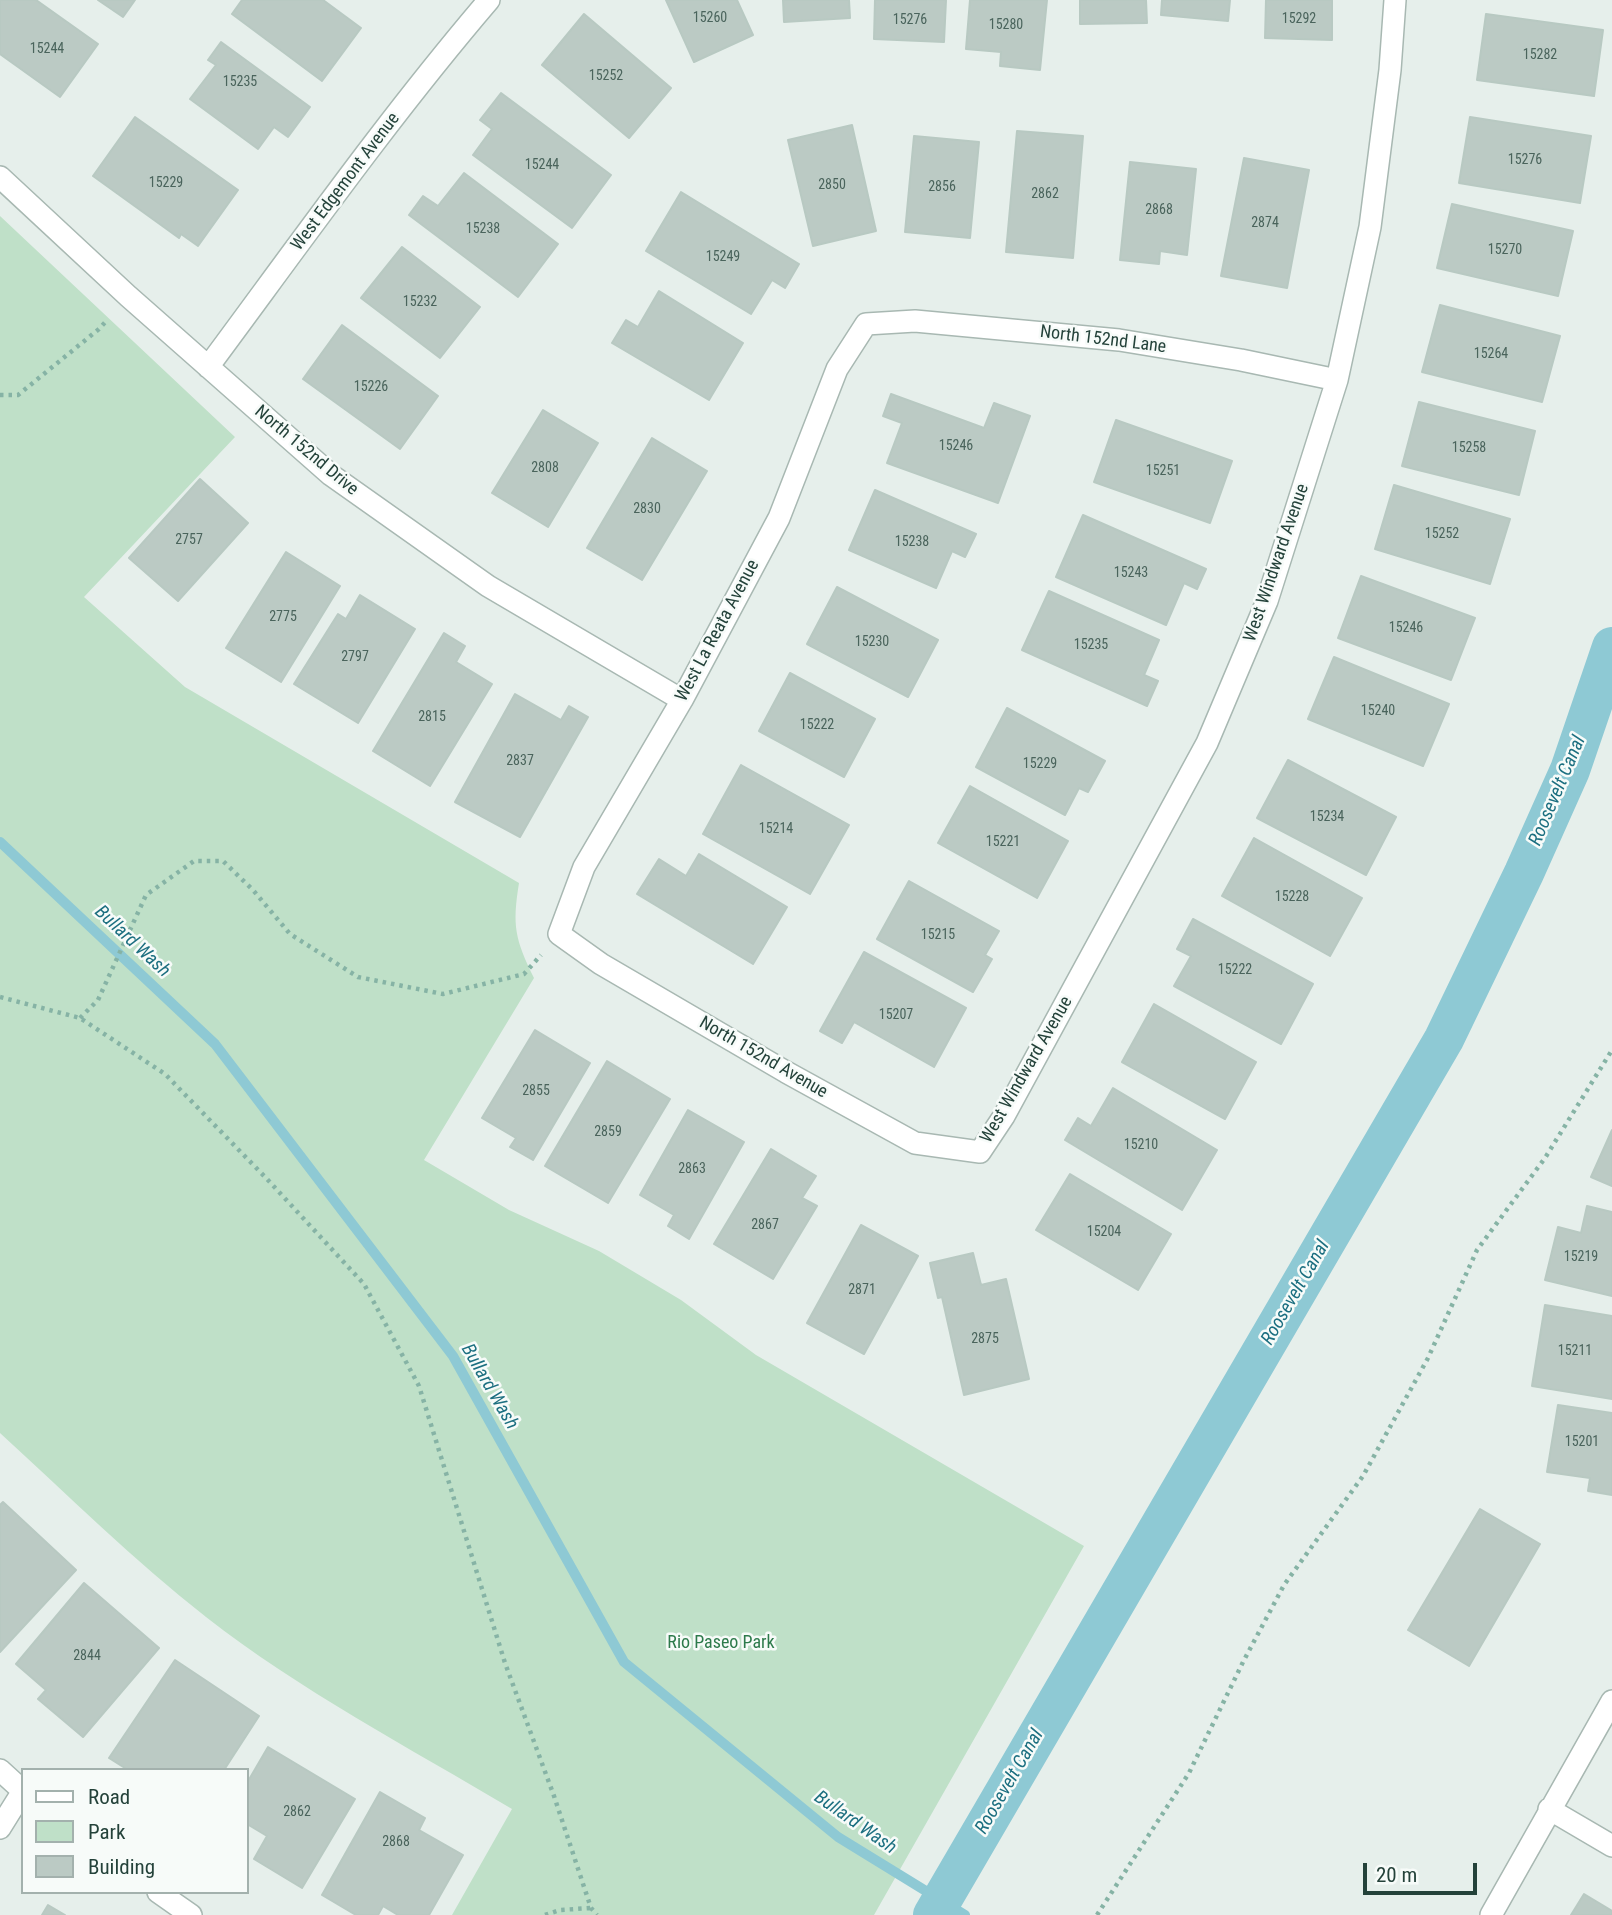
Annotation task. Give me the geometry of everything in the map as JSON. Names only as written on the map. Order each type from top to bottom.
[{"type":"street","name":"West Edgemont Avenue","points":[[208,367],[353,171],[489,0]]},
{"type":"street","name":"West Windward Avenue","points":[[980,1152],[1004,1116],[1207,743],[1268,601],[1337,380],[1370,227],[1390,70],[1395,0]]},
{"type":"street","name":"North 152nd Drive","points":[[0,177],[128,296],[331,475],[488,586],[682,700]]},
{"type":"street","name":"North 152nd Lane","points":[[866,324],[915,321],[1119,340],[1241,359],[1337,380]]},
{"type":"street","name":"West La Reata Avenue","points":[[559,934],[584,867],[682,700],[779,518],[837,369],[866,324]]},
{"type":"street","name":"North 152nd Avenue","points":[[559,934],[612,970],[786,1072],[915,1143],[980,1152]]},
{"type":"street","points":[[1491,1915],[1612,1701]]},
{"type":"street","points":[[0,1770],[21,1789]]},
{"type":"street","points":[[0,1828],[21,1794]]},
{"type":"street","points":[[1549,1809],[1612,1846]]},
{"type":"street","points":[[161,1894],[191,1915]]},
{"type":"path","points":[[0,395],[18,395],[99,329],[128,296]]},
{"type":"path","points":[[80,1018],[97,1000],[146,895],[194,861],[223,861],[253,890],[290,934],[358,977],[443,995],[524,974],[559,934]]},
{"type":"path","points":[[0,997],[80,1018],[165,1074],[364,1284],[419,1386],[505,1663],[554,1796],[591,1908],[597,1915]]},
{"type":"path","points":[[1097,1915],[1189,1773],[1284,1585],[1363,1476],[1428,1358],[1477,1251],[1545,1158],[1612,1050]]},
{"type":"path","points":[[545,1915],[560,1910],[591,1908]]},
{"type":"green space","name":"Rio Paseo Park","points":[[0,216],[235,437],[84,597],[185,687],[519,883],[517,932],[534,978],[424,1160],[509,1210],[599,1251],[681,1300],[756,1355],[1084,1546],[874,1915],[452,1915],[512,1809],[356,1718],[242,1644],[153,1573],[0,1433]]},
{"type":"building","points":[[0,0],[36,0],[98,44],[60,97],[0,54]]},
{"type":"building","points":[[98,0],[135,0],[123,17]]},
{"type":"building","points":[[242,0],[323,0],[361,28],[322,81],[232,14]]},
{"type":"building","points":[[666,0],[737,0],[753,35],[694,62]]},
{"type":"building","points":[[783,0],[849,0],[850,18],[784,22]]},
{"type":"building","points":[[875,0],[946,0],[944,42],[874,39]]},
{"type":"building","points":[[970,0],[1047,0],[1040,70],[1000,66],[1001,52],[966,49]]},
{"type":"building","points":[[1080,0],[1146,0],[1147,23],[1080,24]]},
{"type":"building","points":[[1162,0],[1230,0],[1228,21],[1161,15]]},
{"type":"building","points":[[1266,0],[1332,0],[1332,40],[1265,38]]},
{"type":"building","points":[[584,14],[671,88],[629,138],[542,65]]},
{"type":"building","points":[[1486,14],[1603,30],[1594,96],[1477,80]]},
{"type":"building","points":[[221,42],[310,107],[288,137],[274,127],[258,149],[190,99],[216,65],[208,60]]},
{"type":"building","points":[[501,93],[611,175],[572,228],[473,155],[492,129],[480,120]]},
{"type":"building","points":[[135,117],[238,190],[198,246],[181,234],[179,238],[93,176]]},
{"type":"building","points":[[1470,117],[1591,136],[1580,203],[1459,183]]},
{"type":"building","points":[[852,125],[876,231],[813,246],[788,140]]},
{"type":"building","points":[[1017,131],[1083,136],[1073,258],[1006,252]]},
{"type":"building","points":[[914,136],[979,142],[970,238],[905,232]]},
{"type":"building","points":[[1244,158],[1309,170],[1287,288],[1221,276]]},
{"type":"building","points":[[1130,162],[1196,169],[1187,255],[1160,251],[1159,264],[1120,260]]},
{"type":"building","points":[[464,173],[558,244],[518,297],[409,215],[423,196],[438,206]]},
{"type":"building","points":[[681,192],[799,264],[785,288],[772,280],[751,314],[646,251]]},
{"type":"building","points":[[1452,204],[1573,231],[1558,296],[1437,268]]},
{"type":"building","points":[[402,247],[480,307],[440,358],[361,298]]},
{"type":"building","points":[[659,291],[743,343],[709,400],[612,343],[626,320],[638,327]]},
{"type":"building","points":[[1440,305],[1560,336],[1542,402],[1422,372]]},
{"type":"building","points":[[342,325],[438,396],[400,449],[303,379]]},
{"type":"building","points":[[891,394],[984,428],[994,403],[1030,416],[998,503],[887,463],[902,423],[883,416]]},
{"type":"building","points":[[1419,402],[1535,431],[1519,495],[1402,466]]},
{"type":"building","points":[[543,410],[598,443],[548,527],[492,493]]},
{"type":"building","points":[[1116,420],[1232,461],[1210,523],[1094,482]]},
{"type":"building","points":[[652,438],[707,471],[642,580],[587,548]]},
{"type":"building","points":[[200,479],[248,523],[178,601],[129,558]]},
{"type":"building","points":[[1394,485],[1510,519],[1490,584],[1375,549]]},
{"type":"building","points":[[875,490],[976,534],[965,557],[952,551],[936,588],[849,550]]},
{"type":"building","points":[[1083,515],[1206,569],[1197,589],[1184,583],[1166,625],[1056,577]]},
{"type":"building","points":[[286,552],[340,586],[281,682],[226,648]]},
{"type":"building","points":[[1361,576],[1475,618],[1451,680],[1338,638]]},
{"type":"building","points":[[837,587],[938,640],[908,697],[807,644]]},
{"type":"building","points":[[1049,591],[1159,640],[1144,675],[1158,681],[1147,706],[1022,650]]},
{"type":"building","points":[[360,595],[415,629],[358,723],[294,684],[338,614],[346,619]]},
{"type":"building","points":[[444,633],[465,646],[456,662],[492,684],[430,786],[373,751]]},
{"type":"building","points":[[1334,657],[1449,704],[1423,766],[1308,719]]},
{"type":"building","points":[[790,673],[875,719],[844,777],[759,731]]},
{"type":"building","points":[[515,694],[561,720],[569,706],[588,717],[520,837],[455,802]]},
{"type":"building","points":[[1007,708],[1105,761],[1088,792],[1079,788],[1065,815],[976,767]]},
{"type":"building","points":[[1288,760],[1396,817],[1366,875],[1257,818]]},
{"type":"building","points":[[741,765],[849,825],[810,894],[703,834]]},
{"type":"building","points":[[970,786],[1068,841],[1037,898],[938,843]]},
{"type":"building","points":[[1254,838],[1362,898],[1330,956],[1222,896]]},
{"type":"building","points":[[699,854],[787,907],[753,964],[637,894],[659,859],[686,876]]},
{"type":"building","points":[[909,881],[999,931],[985,955],[992,959],[973,992],[877,939]]},
{"type":"building","points":[[1193,919],[1313,984],[1281,1044],[1174,986],[1191,956],[1177,949]]},
{"type":"building","points":[[864,952],[966,1008],[934,1067],[854,1022],[842,1043],[820,1031]]},
{"type":"building","points":[[1154,1004],[1256,1062],[1225,1119],[1122,1062]]},
{"type":"building","points":[[535,1030],[590,1063],[533,1160],[510,1147],[516,1138],[482,1118]]},
{"type":"building","points":[[607,1061],[670,1099],[608,1203],[545,1166]]},
{"type":"building","points":[[1113,1088],[1217,1150],[1182,1210],[1065,1140],[1078,1118],[1091,1126]]},
{"type":"building","points":[[688,1110],[744,1142],[689,1239],[668,1226],[674,1215],[640,1195]]},
{"type":"building","points":[[1612,1130],[1612,1186],[1591,1177]]},
{"type":"building","points":[[771,1149],[816,1176],[802,1198],[817,1206],[773,1279],[714,1244]]},
{"type":"building","points":[[1070,1174],[1171,1234],[1138,1290],[1036,1230]]},
{"type":"building","points":[[1587,1206],[1612,1212],[1612,1296],[1545,1280],[1558,1227],[1581,1233]]},
{"type":"building","points":[[861,1225],[918,1256],[864,1354],[807,1323]]},
{"type":"building","points":[[973,1253],[981,1285],[1006,1279],[1029,1379],[964,1395],[942,1297],[938,1298],[930,1263]]},
{"type":"building","points":[[1545,1305],[1612,1316],[1612,1399],[1532,1386]]},
{"type":"building","points":[[1558,1405],[1612,1413],[1612,1495],[1588,1491],[1590,1478],[1547,1472]]},
{"type":"building","points":[[3,1502],[76,1570],[0,1652],[0,1505]]},
{"type":"building","points":[[1480,1509],[1540,1544],[1469,1666],[1408,1630]]},
{"type":"building","points":[[84,1583],[159,1648],[83,1737],[38,1699],[46,1690],[16,1664]]},
{"type":"building","points":[[175,1660],[259,1716],[225,1768],[125,1768],[109,1758]]},
{"type":"building","points":[[268,1747],[355,1799],[302,1888],[254,1859],[267,1836],[248,1825],[248,1781]]},
{"type":"building","points":[[380,1792],[425,1818],[419,1830],[463,1855],[429,1915],[398,1915],[383,1906],[378,1915],[356,1915],[322,1895]]},
{"type":"building","points":[[1584,1894],[1612,1911],[1612,1915],[1571,1915]]},
{"type":"building","points":[[48,1905],[65,1915],[42,1915]]},
{"type":"waterway","name":"Roosevelt Canal","points":[[933,1915],[1444,1039],[1570,770],[1612,647]]},
{"type":"waterway","name":"Bullard Wash","points":[[0,842],[215,1044],[453,1356],[624,1662],[838,1837],[965,1915]]}]
